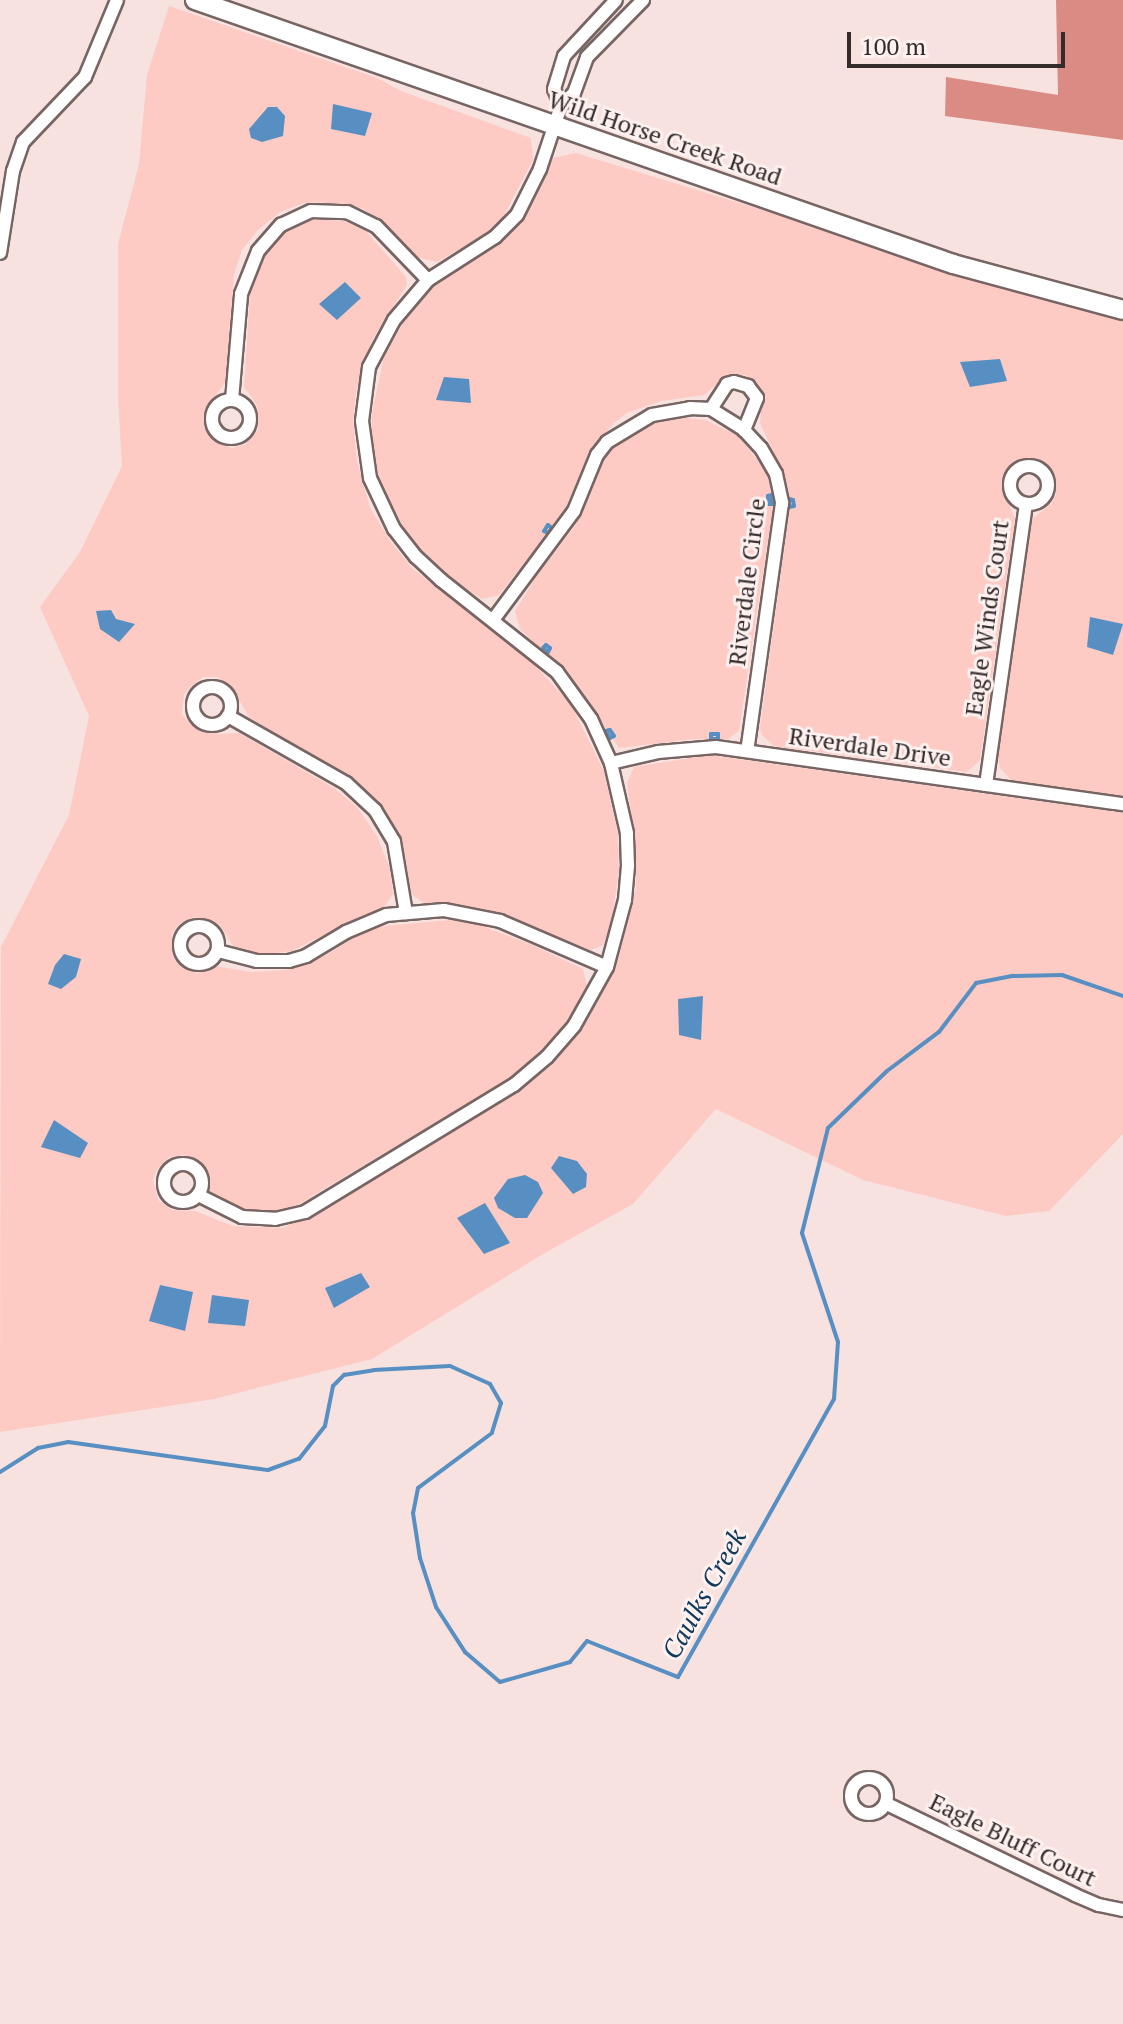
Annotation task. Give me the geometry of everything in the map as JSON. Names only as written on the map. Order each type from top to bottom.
[{"type":"main road","name":"Wild Horse Creek Road","points":[[195,0],[953,264],[1123,310]]},
{"type":"street","points":[[0,253],[16,156],[23,142],[85,77],[117,0]]},
{"type":"street","points":[[561,106],[554,89],[564,56],[616,0]]},
{"type":"street","points":[[198,1195],[242,1217],[275,1219],[305,1212],[514,1085],[547,1057],[574,1026],[607,967],[625,900],[628,866],[627,833],[611,763],[591,719],[557,672],[416,557],[394,529],[380,503],[364,449],[362,421],[369,367],[394,320],[428,280],[495,237],[517,215],[540,169],[561,106],[574,93],[587,57],[643,0]]},
{"type":"street","points":[[232,400],[243,286],[258,251],[281,225],[311,211],[347,212],[376,226],[428,280]]},
{"type":"street","points":[[493,620],[574,511],[597,455],[607,442],[652,415],[690,408],[711,409],[727,384],[734,382],[748,386],[757,398],[744,430]]},
{"type":"street","name":"Riverdale Circle","points":[[711,409],[744,430],[772,463],[782,503],[747,751]]},
{"type":"street","name":"Eagle Winds Court","points":[[986,785],[1026,504]]},
{"type":"street","points":[[228,716],[346,783],[375,810],[394,842],[406,913]]},
{"type":"street","name":"Riverdale Drive","points":[[611,763],[658,752],[716,747],[1123,804]]},
{"type":"street","points":[[218,951],[257,961],[289,961],[306,956],[364,923],[406,913],[444,910],[500,921],[607,967]]},
{"type":"street","name":"Eagle Bluff Court","points":[[887,1804],[1075,1895],[1123,1910]]},
{"type":"shaded area","points":[[1056,0],[1123,0],[1123,140],[945,116],[946,77],[1058,95]]},
{"type":"shaded area","points":[[169,6],[377,78],[401,91],[531,138],[533,160],[503,217],[482,236],[437,262],[415,257],[379,220],[362,208],[304,203],[280,212],[257,231],[242,250],[234,274],[225,383],[206,408],[204,423],[217,443],[232,448],[245,445],[258,430],[257,405],[244,387],[251,280],[269,241],[293,224],[309,219],[343,221],[365,230],[406,277],[407,285],[372,340],[356,391],[353,421],[357,461],[370,508],[391,542],[413,569],[526,656],[570,703],[604,771],[618,835],[619,870],[611,926],[603,945],[591,950],[480,908],[424,903],[411,894],[406,861],[395,835],[371,796],[359,785],[249,717],[231,686],[217,677],[203,677],[184,694],[182,714],[191,725],[217,734],[239,733],[334,788],[357,807],[377,836],[390,869],[393,894],[383,909],[363,915],[292,951],[265,954],[235,949],[220,925],[194,917],[179,924],[172,933],[173,957],[183,968],[196,973],[215,966],[251,972],[286,970],[327,955],[361,933],[384,926],[450,920],[477,924],[583,969],[588,991],[564,1026],[517,1074],[297,1205],[262,1214],[242,1211],[219,1201],[209,1191],[207,1170],[199,1160],[183,1155],[170,1157],[156,1171],[153,1179],[158,1200],[172,1210],[195,1211],[233,1226],[283,1228],[338,1202],[518,1092],[553,1064],[584,1025],[619,957],[636,887],[636,854],[627,783],[634,767],[709,755],[1123,813],[1123,1134],[1049,1211],[1006,1216],[863,1180],[716,1109],[633,1204],[543,1254],[372,1359],[214,1399],[0,1432],[1,947],[69,815],[89,716],[40,607],[80,552],[122,466],[118,397],[118,244],[139,164],[147,75]]},
{"type":"shaded area","points":[[576,153],[1123,320],[1123,796],[1012,781],[1000,768],[998,758],[1032,519],[1051,504],[1056,494],[1054,474],[1048,465],[1035,458],[1015,461],[1005,472],[1002,486],[1015,519],[980,760],[967,772],[774,746],[762,735],[760,728],[789,515],[785,477],[760,423],[763,392],[746,375],[728,374],[704,395],[661,401],[627,413],[614,423],[589,451],[564,512],[499,595],[482,599],[460,585],[414,543],[385,498],[371,448],[372,413],[384,357],[407,316],[438,282],[489,251],[516,227],[534,201],[552,158]]},
{"type":"shaded area","points":[[678,417],[705,420],[737,435],[765,469],[772,492],[772,513],[739,731],[728,739],[694,739],[619,748],[575,682],[520,629],[515,611],[536,577],[575,526],[604,457],[624,436],[642,425]]},
{"type":"water","points":[[333,104],[372,113],[365,136],[331,129]]},
{"type":"water","points":[[268,107],[277,107],[285,116],[283,136],[262,142],[251,138],[249,129]]},
{"type":"water","points":[[345,282],[361,298],[337,320],[319,304]]},
{"type":"water","points":[[1000,359],[1007,381],[970,387],[960,362]]},
{"type":"water","points":[[444,377],[469,379],[471,403],[436,400]]},
{"type":"water","points":[[111,610],[116,619],[135,624],[119,642],[100,629],[96,611]]},
{"type":"water","points":[[1090,617],[1123,624],[1113,655],[1087,647]]},
{"type":"water","points":[[64,954],[81,959],[76,977],[61,989],[48,984],[55,965]]},
{"type":"water","points":[[703,996],[701,1040],[679,1035],[678,999]]},
{"type":"water","points":[[54,1120],[88,1143],[80,1158],[41,1147]]},
{"type":"water","points":[[559,1156],[577,1161],[587,1174],[586,1187],[573,1194],[551,1168]]},
{"type":"water","points":[[525,1175],[538,1182],[543,1193],[527,1218],[515,1218],[498,1208],[494,1198],[508,1179]]},
{"type":"water","points":[[485,1203],[510,1243],[484,1254],[457,1218]]},
{"type":"water","points":[[361,1273],[370,1287],[334,1308],[325,1288]]},
{"type":"water","points":[[160,1285],[193,1292],[185,1331],[149,1321]]},
{"type":"water","points":[[212,1295],[249,1300],[245,1326],[208,1323]]},
{"type":"waterway","points":[[772,495],[772,504],[768,504],[768,496],[772,495]]},
{"type":"waterway","points":[[789,499],[793,500],[794,506],[789,507],[789,499]]},
{"type":"waterway","points":[[548,525],[552,528],[548,533],[544,531],[548,525]]},
{"type":"waterway","points":[[546,645],[550,648],[548,652],[543,648],[546,645]]},
{"type":"waterway","points":[[610,730],[614,736],[610,738],[606,731],[610,730]]},
{"type":"waterway","points":[[711,734],[718,734],[718,739],[711,739],[711,734]]},
{"type":"waterway","name":"Caulks Creek","points":[[0,1472],[38,1448],[68,1442],[268,1470],[299,1459],[325,1426],[333,1386],[344,1375],[374,1370],[450,1366],[490,1384],[501,1403],[492,1433],[418,1488],[413,1513],[420,1558],[436,1607],[465,1652],[500,1682],[570,1662],[587,1641],[678,1677],[834,1399],[838,1342],[802,1233],[828,1128],[887,1071],[939,1032],[976,983],[1013,976],[1062,975],[1123,996]]}]
